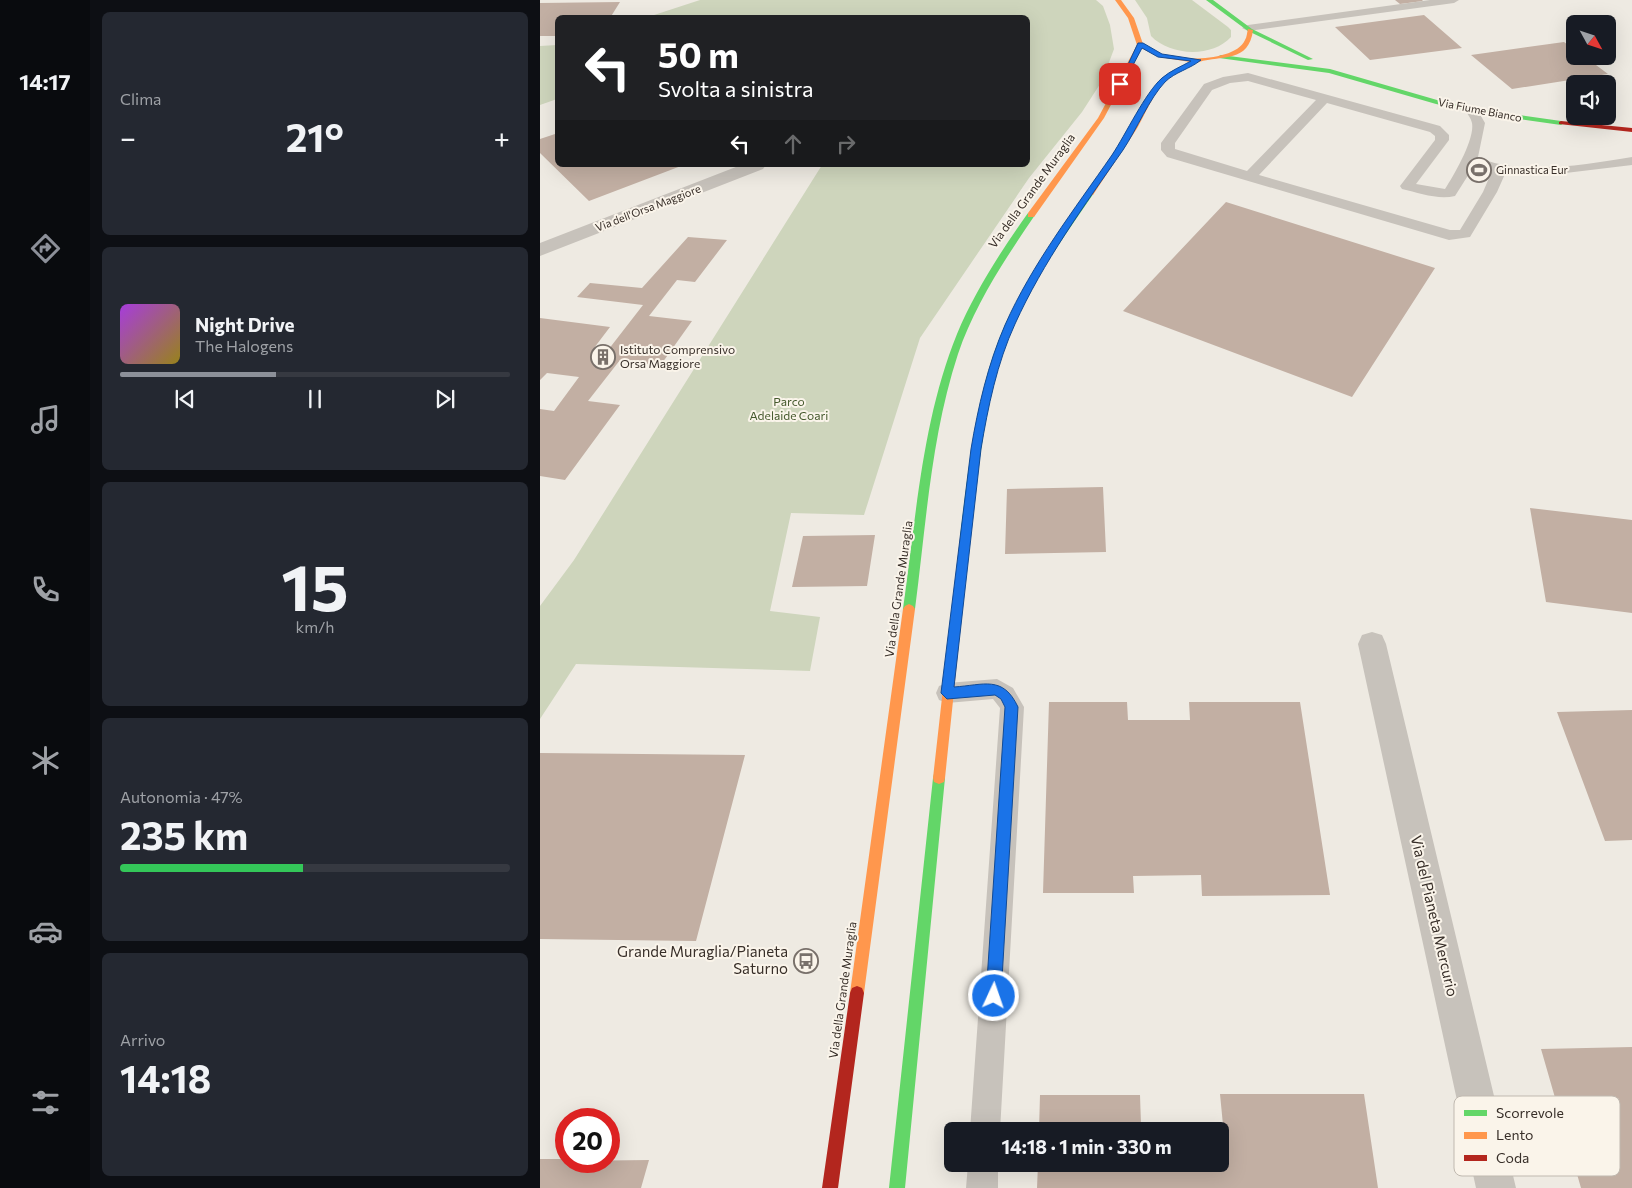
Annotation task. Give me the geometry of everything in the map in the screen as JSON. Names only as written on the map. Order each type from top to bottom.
[{"type":"street","points":[[1118,0],[1131,18],[1140,45],[1160,55],[1198,60],[1221,57],[1234,53],[1245,46],[1250,37],[1249,29]]},
{"type":"street","points":[[1209,0],[1249,29],[1331,72]]},
{"type":"street","name":"Via della Grande Muraglia","points":[[830,1188],[929,467],[946,375],[973,307],[992,272],[1101,118],[1140,45]]},
{"type":"street","points":[[1221,57],[1268,61],[1331,72]]},
{"type":"street","points":[[897,1188],[947,693],[976,449],[987,395],[1009,326],[1046,258],[1124,143],[1157,88],[1165,78],[1198,60]]},
{"type":"street","name":"Via Fiume Bianco","points":[[1331,72],[1470,109],[1565,124],[1632,130]]},
{"type":"street","name":"Via dell'Orsa Maggiore","points":[[540,250],[752,167]]},
{"type":"street","name":"Via del Pianeta Mercurio","points":[[1372,644],[1475,1096]]},
{"type":"lane","points":[[1249,29],[1454,0]]},
{"type":"lane","points":[[1470,109],[1477,118],[1480,130],[1470,154],[1471,159],[1450,193],[1443,194],[1408,186],[1442,140],[1442,135],[1436,129],[1248,78],[1236,77],[1217,82],[1208,87],[1168,143],[1168,150],[1172,154],[1449,235],[1465,234],[1490,192],[1500,169]]},
{"type":"lane","points":[[1249,177],[1324,98]]},
{"type":"lane","points":[[1471,159],[1486,167],[1500,169],[1563,169],[1632,161]]},
{"type":"lane","points":[[947,693],[997,689],[1006,695],[1012,707],[986,1122]]},
{"type":"lane","points":[[982,1188],[983,1172]]},
{"type":"green space","name":"Parco Adelaide Coari","points":[[700,0],[1096,0],[1103,6],[1110,25],[1114,49],[1102,81],[1082,112],[1029,178],[920,338],[864,515],[791,513],[770,611],[820,617],[810,671],[576,664],[540,719],[540,606],[574,560],[821,167],[1030,167],[1030,15],[654,15]]},
{"type":"green space","points":[[1135,0],[1192,0],[1228,27],[1231,30],[1231,37],[1213,49],[1202,51],[1180,51],[1169,48],[1151,36],[1147,18]]},
{"type":"green space","points":[[555,45],[555,100],[540,105],[540,46]]},
{"type":"building","points":[[1395,0],[1422,0],[1423,1],[1400,4]]},
{"type":"building","points":[[620,2],[612,15],[555,15],[555,36],[540,36],[540,3]]},
{"type":"building","points":[[1424,15],[1462,48],[1370,60],[1335,27]]},
{"type":"building","points":[[1564,42],[1566,43],[1566,65],[1596,65],[1608,74],[1566,75],[1566,81],[1512,89],[1471,55]]},
{"type":"building","points":[[555,134],[555,167],[678,167],[589,201],[540,153],[540,139]]},
{"type":"building","points":[[1226,202],[1435,268],[1352,397],[1123,311]]},
{"type":"building","name":"Istituto Comprensivo Orsa Maggiore","points":[[688,237],[727,240],[695,282],[677,280],[649,316],[692,321],[660,366],[620,360],[588,401],[620,405],[565,480],[540,476],[540,409],[554,411],[579,377],[547,373],[540,380],[540,318],[610,327],[591,352],[605,354],[643,305],[577,297],[590,283],[642,288]]},
{"type":"building","points":[[1103,487],[1106,552],[1005,554],[1007,489]]},
{"type":"building","points":[[1530,508],[1632,520],[1632,613],[1546,602]]},
{"type":"building","points":[[875,535],[867,586],[792,587],[803,536]]},
{"type":"building","points":[[1049,702],[1127,702],[1128,720],[1190,720],[1189,702],[1300,702],[1330,895],[1202,896],[1201,875],[1133,876],[1134,893],[1043,893]]},
{"type":"building","points":[[1632,710],[1632,840],[1605,841],[1557,712]]},
{"type":"building","points":[[540,753],[745,755],[696,941],[540,939]]},
{"type":"building","points":[[1632,1047],[1632,1188],[1581,1188],[1578,1176],[1620,1176],[1620,1096],[1555,1096],[1541,1049]]},
{"type":"building","points":[[1220,1094],[1364,1094],[1378,1188],[1037,1188],[1038,1172],[1229,1172],[1229,1122],[1223,1122]]},
{"type":"building","points":[[1040,1095],[1140,1095],[1141,1122],[1039,1122]]},
{"type":"building","points":[[540,1159],[555,1159],[555,1173],[620,1173],[620,1160],[649,1160],[641,1188],[540,1188]]},
{"type":"traffic: fast","points":[[1209,0],[1250,30],[1310,59]]},
{"type":"traffic: fast","points":[[1221,57],[1330,71],[1436,102],[1484,112],[1561,123]]},
{"type":"traffic: fast","points":[[965,537],[980,430],[999,351],[1026,291],[1090,193]]},
{"type":"traffic: fast","points":[[909,609],[929,463],[947,376],[971,312],[993,272],[1031,215]]},
{"type":"traffic: fast","points":[[897,1188],[939,778]]},
{"type":"traffic: slow","points":[[1118,0],[1131,18],[1140,45],[1161,56],[1194,60],[1232,54],[1242,48],[1248,41],[1250,30]]},
{"type":"traffic: slow","points":[[1031,215],[1101,118],[1140,45]]},
{"type":"traffic: slow","points":[[1090,193],[1133,129],[1159,85],[1168,76],[1198,60]]},
{"type":"traffic: slow","points":[[939,778],[965,537]]},
{"type":"traffic: slow","points":[[857,993],[909,609]]},
{"type":"traffic: jam","points":[[1561,123],[1632,130]]},
{"type":"traffic: jam","points":[[830,1188],[857,993]]},
{"type":"place","name":"Ginnastica Eur","points":[[1479,170]]},
{"type":"place","name":"Istituto Comprensivo Orsa Maggiore","points":[[603,357]]},
{"type":"place","name":"Grande Muraglia/Pianeta Saturno","points":[[806,961]]},
{"type":"route","points":[[994,996],[1012,707],[1006,695],[997,689],[947,693],[957,596],[976,449],[981,418],[994,370],[1009,326],[1037,272],[1054,244],[1133,130],[1160,83],[1165,78],[1198,60],[1175,59],[1152,52],[1140,45],[1120,84]]}]
